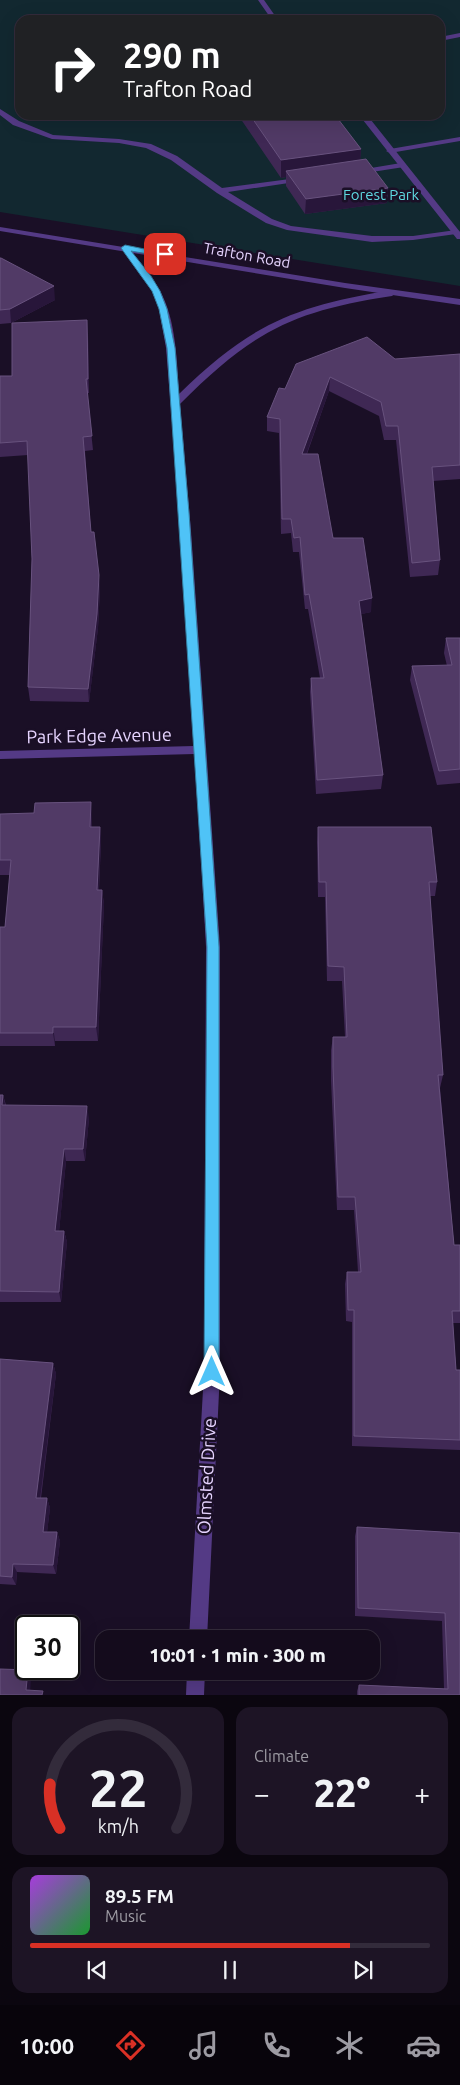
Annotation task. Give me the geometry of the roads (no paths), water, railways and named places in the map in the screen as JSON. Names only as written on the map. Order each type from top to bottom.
[{"type":"street","points":[[261,0],[272,15]]},
{"type":"street","points":[[445,38],[460,35]]},
{"type":"street","points":[[0,111],[30,130],[52,137],[148,146],[174,158],[220,191],[270,221],[308,231],[360,238],[398,239],[458,235]]},
{"type":"street","points":[[9,118],[15,116]]},
{"type":"street","points":[[367,120],[458,235]]},
{"type":"street","points":[[390,151],[460,139]]},
{"type":"street","points":[[353,173],[401,165]]},
{"type":"street","points":[[220,191],[314,178]]},
{"type":"street","name":"Trafton Road","points":[[0,229],[392,293],[460,302]]},
{"type":"street","name":"Olmsted Drive","points":[[125,248],[156,291],[163,309],[171,348],[213,957],[212,1372],[198,1630]]},
{"type":"street","points":[[176,404],[225,356],[258,333],[277,323],[331,304],[392,293]]},
{"type":"street","name":"Park Edge Avenue","points":[[0,755],[199,750]]},
{"type":"street","points":[[195,1695],[196,1680]]},
{"type":"park label","name":"Forest Park","points":[[381,194]]}]
